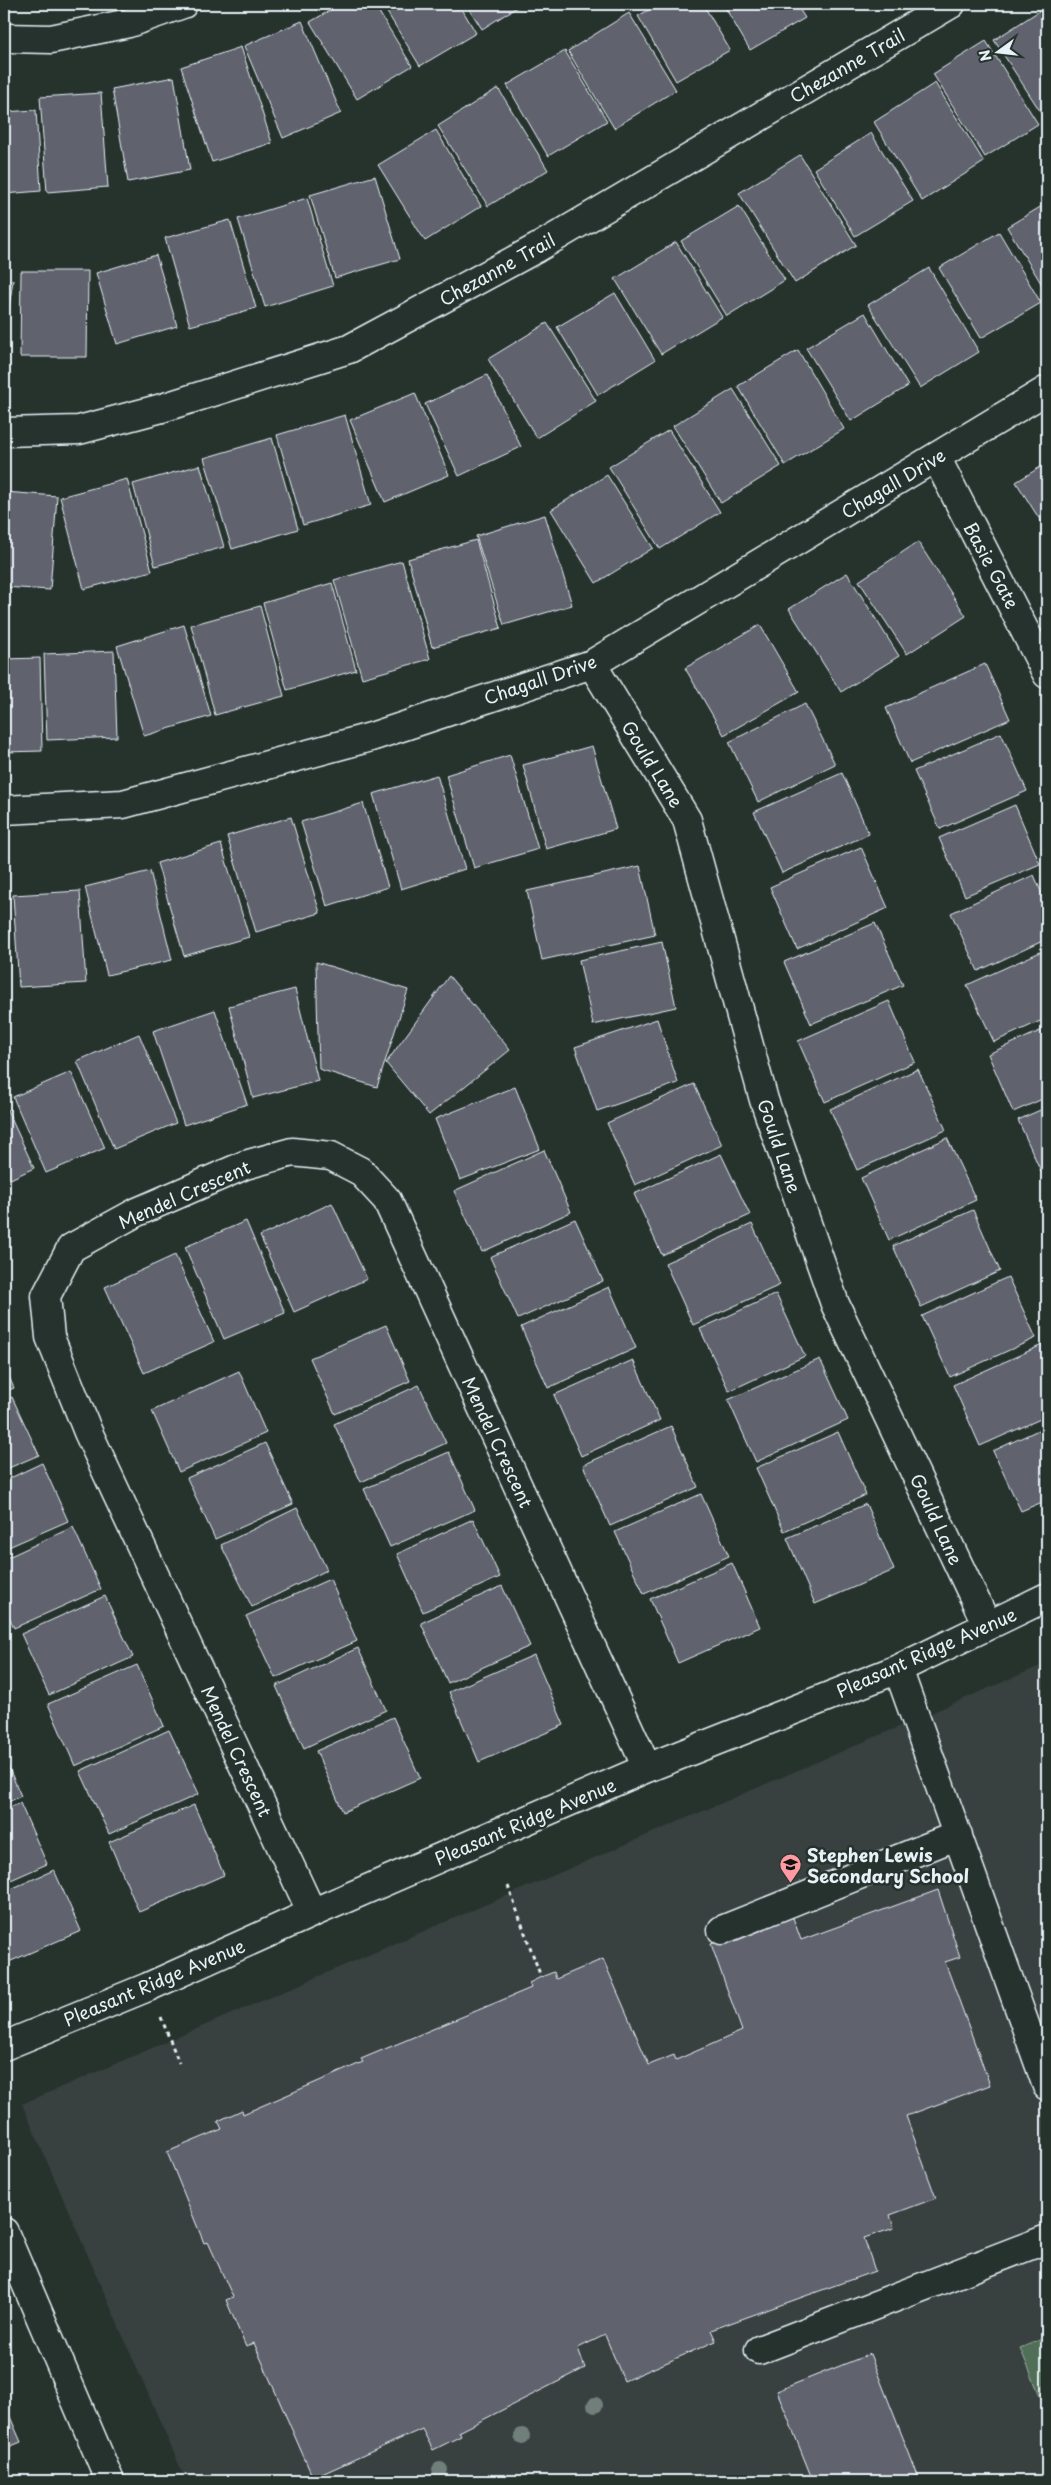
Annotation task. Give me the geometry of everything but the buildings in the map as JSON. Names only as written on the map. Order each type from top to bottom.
[{"type":"street","points":[[4,38],[51,39],[129,22],[183,4]]},
{"type":"street","name":"Chezanne Trail","points":[[4,432],[80,430],[172,405],[349,349],[537,248],[951,4]]},
{"type":"street","name":"Chagall Drive","points":[[4,810],[123,804],[371,737],[592,664],[1047,390]]},
{"type":"street","name":"Basie Gate","points":[[936,457],[1047,674]]},
{"type":"street","name":"Gould Lane","points":[[592,664],[687,820],[764,1100],[835,1304],[987,1625]]},
{"type":"street","name":"Mendel Crescent","points":[[312,1913],[88,1432],[50,1336],[46,1296],[71,1248],[137,1212],[245,1165],[292,1152],[331,1156],[360,1171],[387,1200],[647,1768]]},
{"type":"street","name":"Pleasant Ridge Avenue","points":[[4,2046],[148,1987],[312,1913],[647,1768],[898,1668],[1047,1597]]},
{"type":"street","points":[[898,1668],[1047,2086]]},
{"type":"street","points":[[722,1930],[958,1835]]},
{"type":"street","points":[[4,2232],[110,2481]]},
{"type":"street","points":[[759,2350],[1047,2238]]},
{"type":"path","points":[[508,1886],[541,1977]]},
{"type":"path","points":[[148,1987],[179,2063]]},
{"type":"shaded area","name":"Stephen Lewis Secondary School","points":[[1047,1663],[1047,2481],[186,2481],[22,2104]]},
{"type":"green space","points":[[1047,2337],[1047,2412],[1020,2348]]},
{"type":"place","name":"Stephen Lewis Secondary School","points":[[791,1883]]}]
